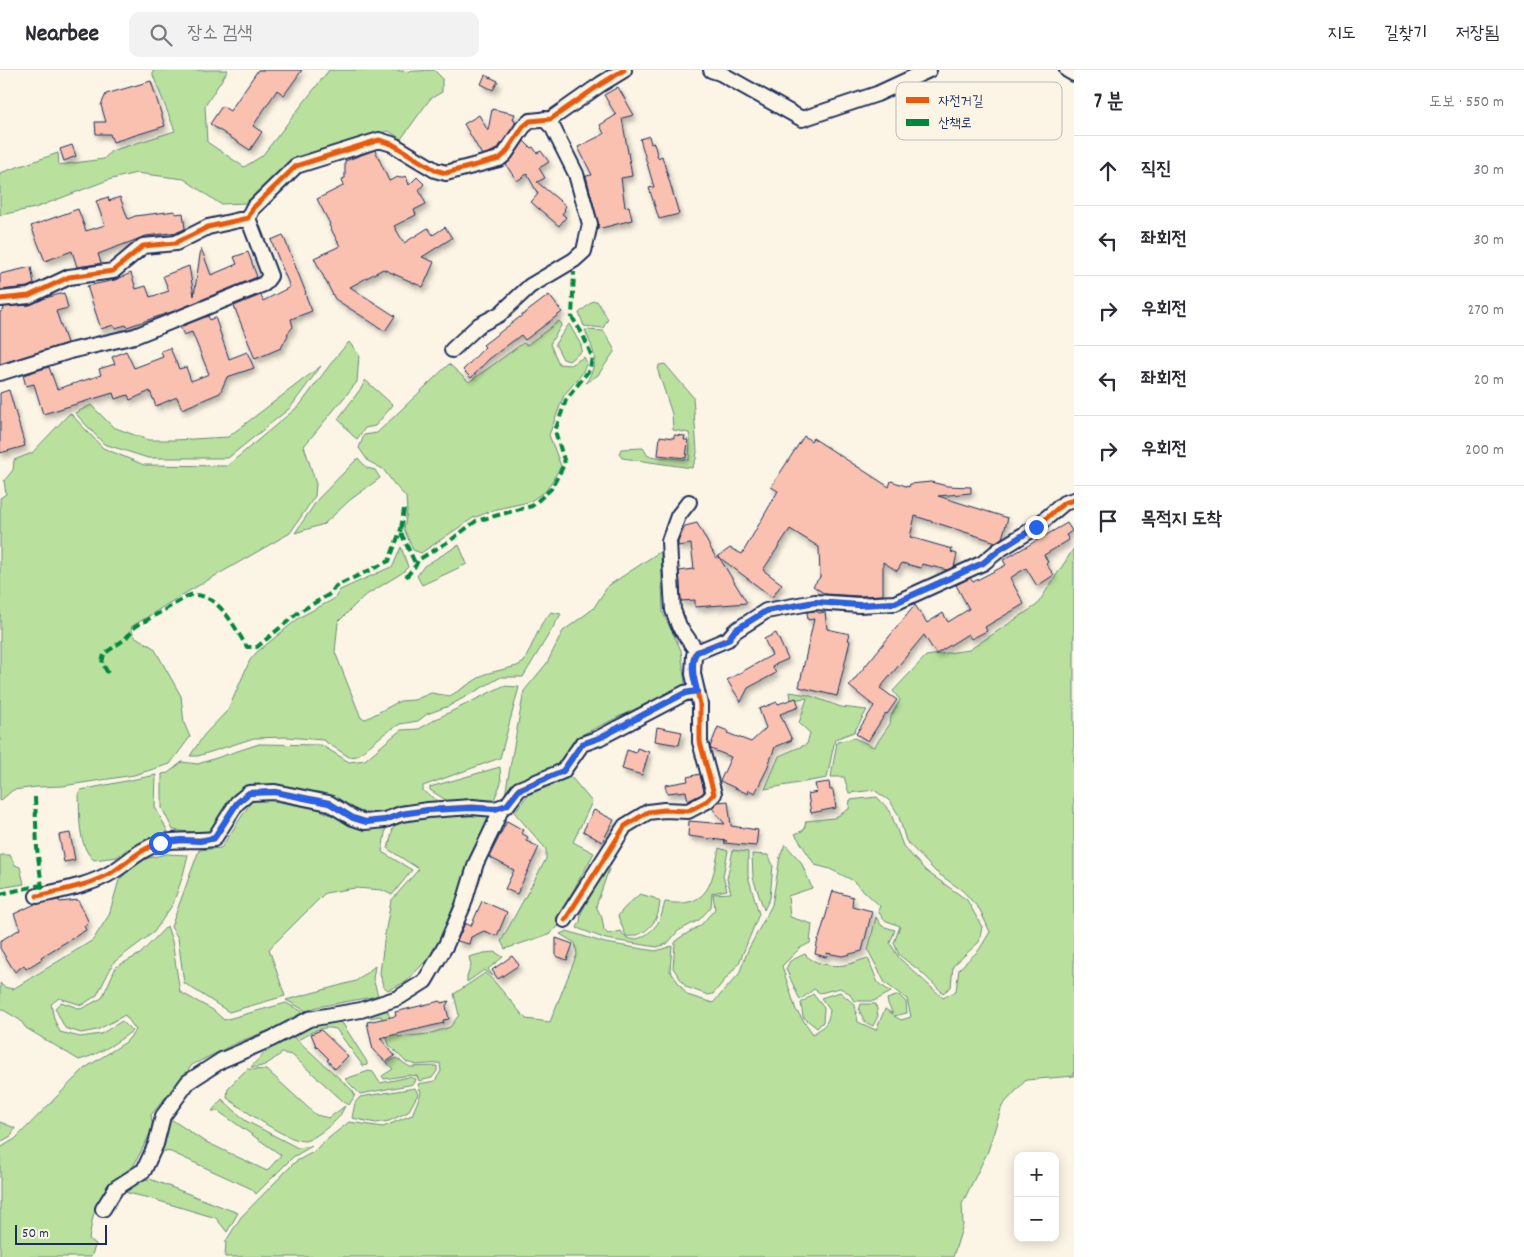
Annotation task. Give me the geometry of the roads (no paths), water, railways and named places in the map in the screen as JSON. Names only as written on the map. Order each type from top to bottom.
[{"type":"street","points":[[0,373],[70,351],[135,336],[264,284],[270,276],[248,218],[253,208],[296,166],[379,140],[392,144],[435,170],[446,174],[499,159],[505,154],[523,127],[530,121],[551,119],[624,70]]},
{"type":"street","points":[[711,70],[720,73],[802,118],[877,94],[896,85]]},
{"type":"street","points":[[903,82],[929,70]]},
{"type":"street","points":[[1067,70],[1074,74]]},
{"type":"street","points":[[452,350],[478,325],[500,314],[530,286],[574,260],[584,251],[590,224],[576,174],[553,128],[544,119]]},
{"type":"street","points":[[0,298],[29,296],[69,277],[113,271],[143,246],[176,243],[208,227],[248,218]]},
{"type":"street","points":[[565,920],[625,826],[648,812],[664,810],[688,811],[707,802],[714,794],[700,742],[700,704],[693,674],[694,656],[697,652],[728,640],[735,630],[766,611],[815,602],[859,605],[895,603],[983,563],[999,550],[1036,527],[1064,503],[1074,500]]},
{"type":"street","points":[[689,502],[678,516],[669,541],[670,560],[673,610],[678,626],[697,652]]},
{"type":"street","points":[[37,896],[89,883],[114,871],[138,852],[160,843],[181,840],[200,841],[214,838],[237,803],[249,793],[275,792],[329,803],[353,818],[366,822],[385,820],[401,814],[428,810],[495,809],[507,805],[519,790],[563,771],[582,744],[599,738],[685,693],[697,691]]},
{"type":"street","points":[[103,1209],[116,1188],[144,1170],[156,1144],[163,1116],[188,1082],[222,1060],[272,1040],[309,1019],[361,1010],[398,998],[425,981],[446,945],[463,906],[476,863],[502,806]]}]
